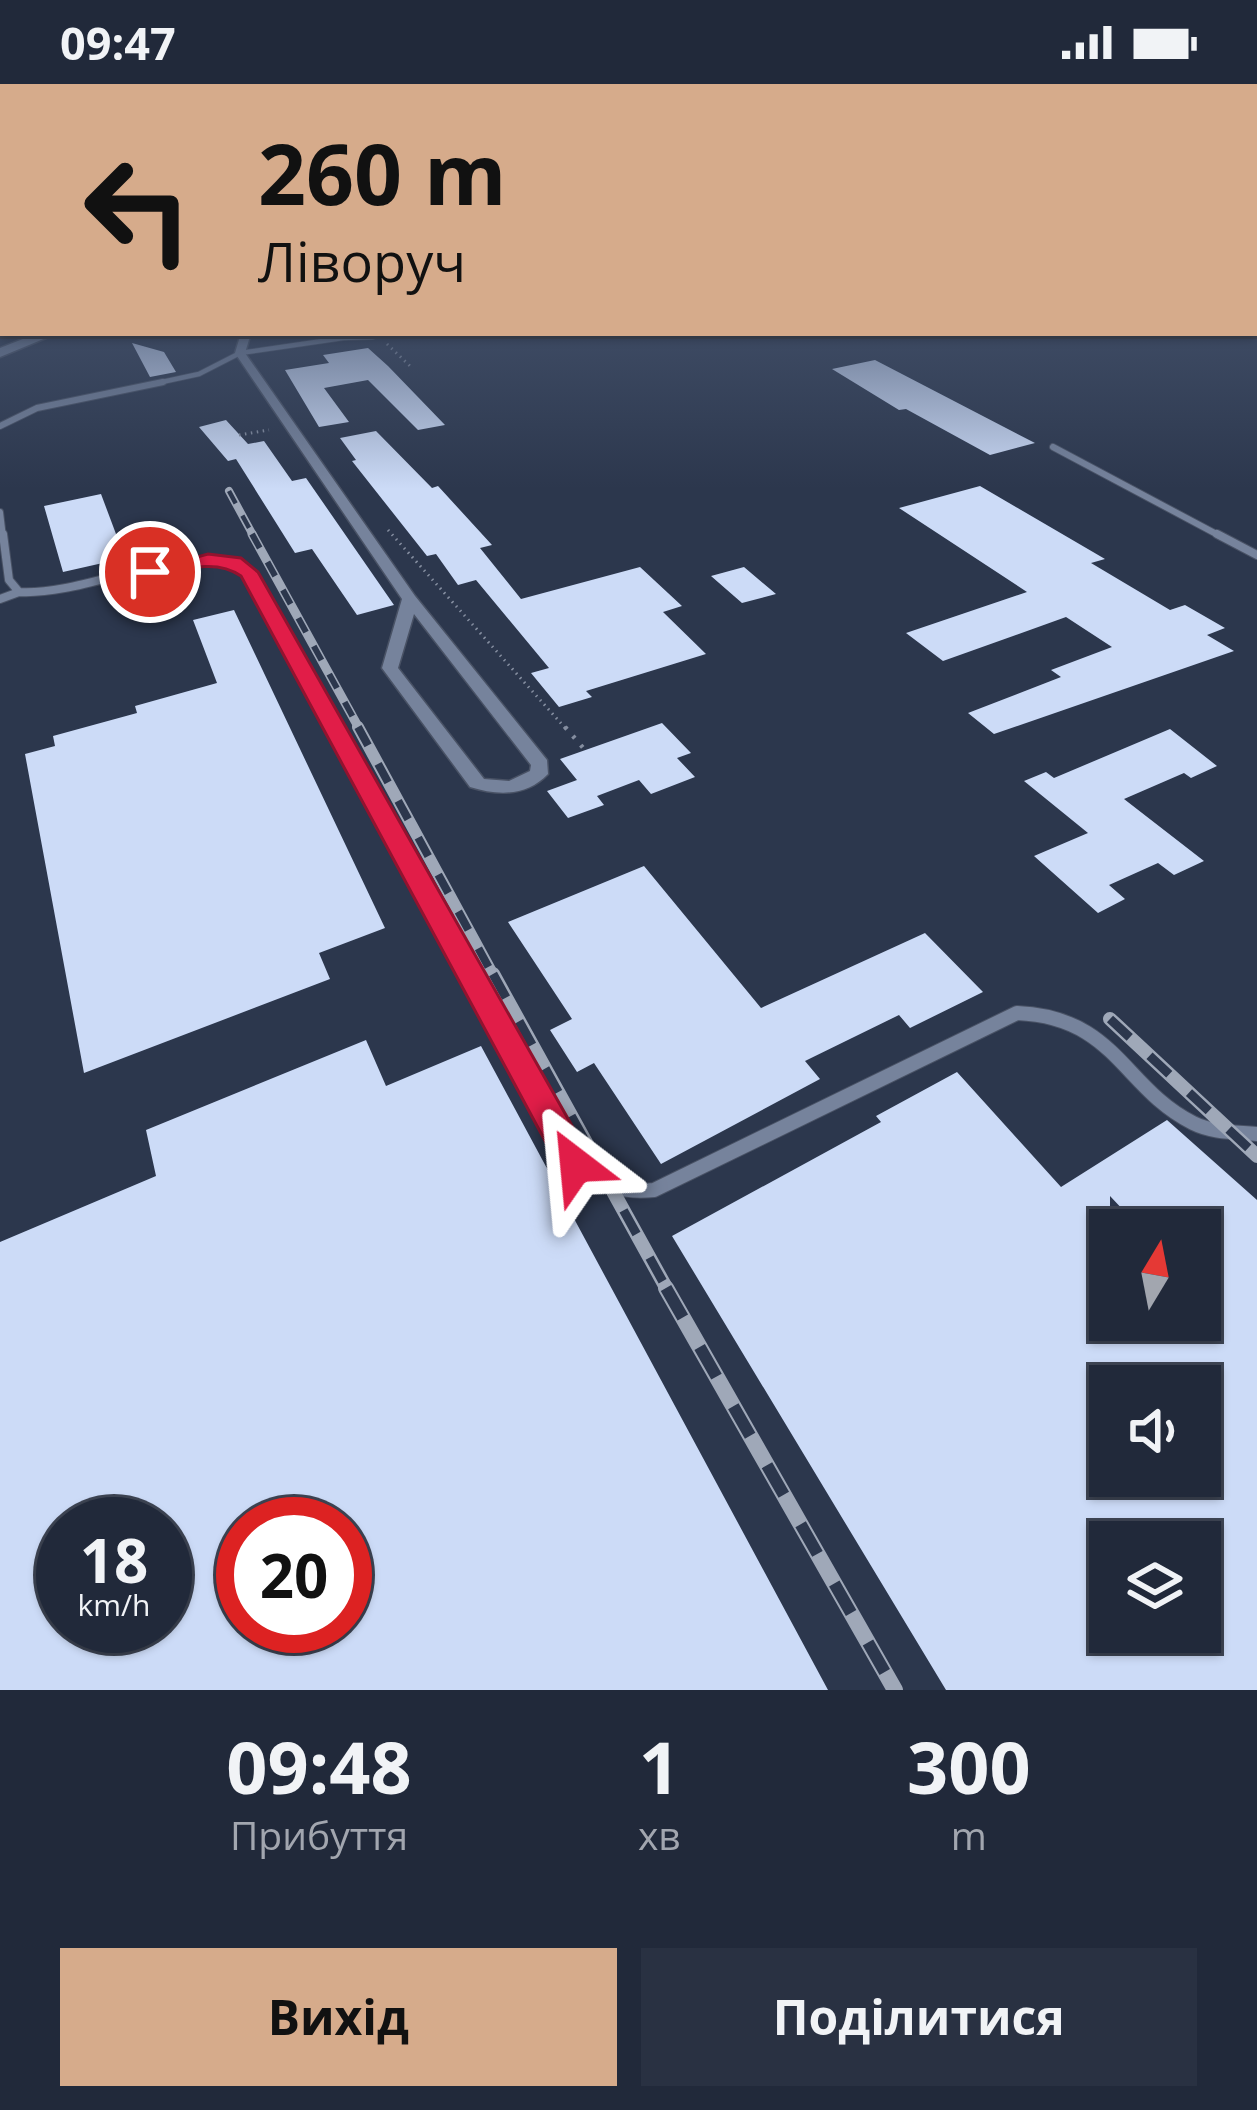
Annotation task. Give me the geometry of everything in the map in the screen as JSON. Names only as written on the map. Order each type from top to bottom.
[{"type":"main road","points":[[0,353],[36,339]]},
{"type":"street","points":[[244,339],[240,353],[410,599],[540,764],[539,774],[529,782],[500,788],[469,777],[390,668],[410,599]]},
{"type":"lane","points":[[0,426],[37,408],[199,374],[240,353],[327,339]]},
{"type":"lane","points":[[1053,447],[1257,555]]},
{"type":"lane","points":[[0,512],[9,580],[19,592]]},
{"type":"lane","points":[[0,599],[19,592],[63,592],[208,560],[243,567],[576,1165],[610,1189],[632,1192],[674,1182],[1017,1013],[1036,1011],[1077,1024],[1187,1120],[1209,1130],[1257,1134]]},
{"type":"path","points":[[239,435],[294,426]]},
{"type":"path","points":[[389,531],[585,750]]},
{"type":"building","points":[[132,343],[164,352],[176,372],[150,377]]},
{"type":"building","points":[[368,348],[445,425],[418,430],[368,380],[324,388],[349,422],[319,427],[285,370],[329,363],[323,355]]},
{"type":"building","points":[[875,360],[1035,443],[990,455],[906,409],[899,410],[832,369]]},
{"type":"building","points":[[226,420],[248,444],[264,441],[292,481],[306,478],[394,605],[357,615],[312,549],[295,553],[236,459],[228,461],[199,427]]},
{"type":"building","points":[[376,431],[432,488],[438,486],[492,545],[480,548],[521,599],[640,567],[682,606],[663,612],[706,654],[586,691],[592,697],[559,707],[531,673],[549,668],[476,580],[458,585],[436,554],[427,556],[352,461],[356,460],[340,438]]},
{"type":"building","points":[[980,486],[1105,559],[1091,563],[1170,610],[1185,605],[1225,628],[1207,635],[1234,651],[994,734],[968,713],[1061,677],[1051,670],[1112,647],[1066,617],[943,661],[906,633],[1027,592],[899,508]]},
{"type":"building","points":[[101,494],[125,558],[63,572],[44,506]]},
{"type":"building","points":[[744,567],[776,594],[742,603],[711,576]]},
{"type":"building","points":[[234,610],[385,928],[319,953],[330,979],[84,1073],[25,754],[55,746],[53,736],[137,713],[135,706],[217,683],[193,620]]},
{"type":"building","points":[[662,723],[691,753],[677,758],[695,777],[651,794],[639,780],[597,796],[604,805],[568,818],[547,791],[577,780],[560,759]]},
{"type":"building","points":[[1170,729],[1217,766],[1191,778],[1184,773],[1124,799],[1204,861],[1174,875],[1158,863],[1109,885],[1125,899],[1098,913],[1034,856],[1088,833],[1024,781],[1046,772],[1054,778]]},
{"type":"building","points":[[644,866],[761,1008],[925,933],[983,992],[910,1028],[899,1015],[805,1061],[820,1079],[661,1164],[594,1063],[577,1072],[550,1030],[572,1019],[508,922]]},
{"type":"building","points":[[366,1040],[386,1086],[481,1046],[828,1690],[0,1690],[0,1242],[156,1176],[146,1130]]},
{"type":"building","points":[[957,1072],[1061,1187],[1167,1120],[1257,1200],[1257,1690],[946,1690],[672,1236],[881,1122],[876,1116]]},
{"type":"railway","points":[[229,491],[254,537]]},
{"type":"railway","points":[[252,534],[360,730]]},
{"type":"railway","points":[[358,727],[494,977]]},
{"type":"railway","points":[[493,974],[668,1291]]},
{"type":"railway","points":[[1110,1019],[1257,1156]]},
{"type":"railway","points":[[666,1288],[895,1690]]},
{"type":"route","points":[[150,572],[208,560],[234,562],[248,572],[576,1165]]}]
